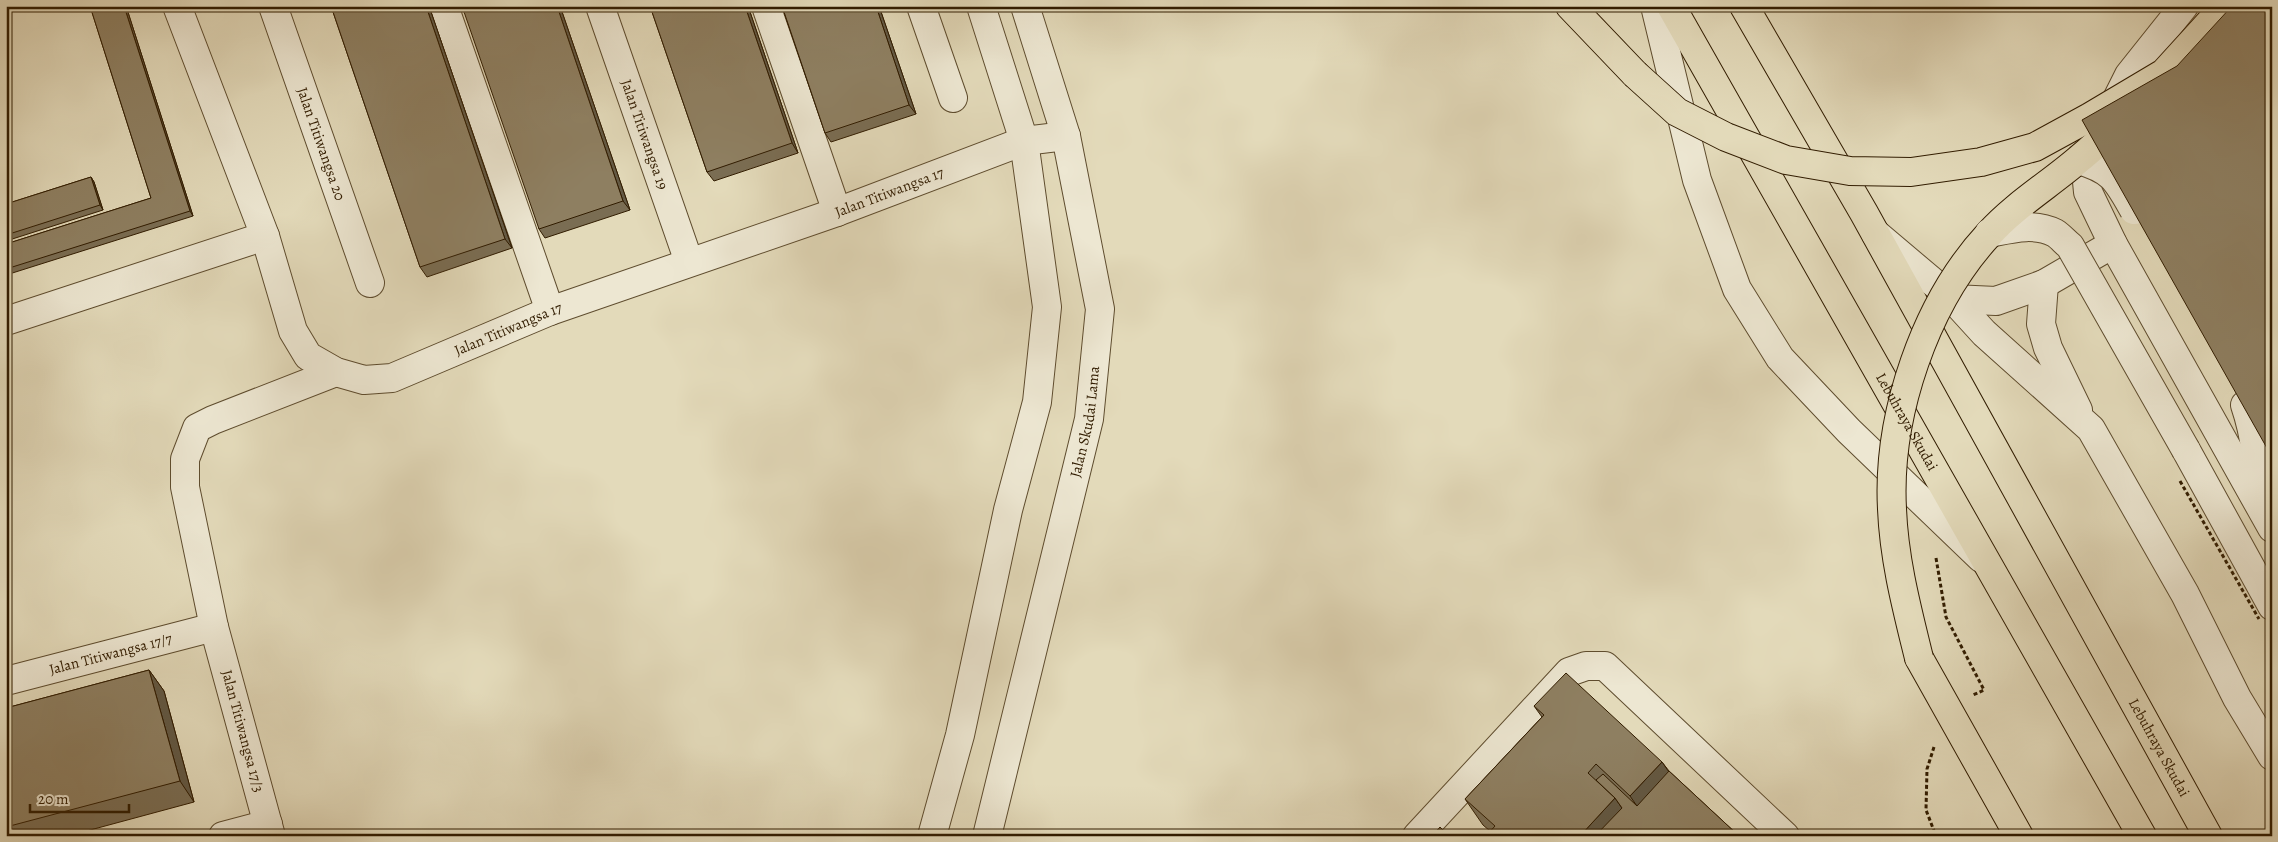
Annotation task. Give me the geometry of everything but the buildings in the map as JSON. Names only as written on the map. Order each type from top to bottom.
[{"type":"highway","points":[[1570,6],[1635,74],[1677,112],[1726,137],[1786,160],[1850,171],[1911,172],[1981,162],[2035,147],[2090,117],[2164,72],[2235,14]]},
{"type":"highway","name":"Lebuhraya Skudai","points":[[1671,6],[2142,836]]},
{"type":"highway","name":"Lebuhraya Skudai","points":[[1744,6],[1875,233],[2208,836]]},
{"type":"highway","points":[[2019,836],[1949,708],[1919,658],[1899,571],[1892,509],[1893,452],[1906,391],[1927,329],[1955,276],[1989,233],[2051,180],[2079,160],[2128,114],[2181,85],[2205,65],[2235,14]]},
{"type":"street","name":"Jalan Titiwangsa 17","points":[[177,6],[265,236],[293,331],[308,356],[336,372],[364,380],[392,378],[550,311],[838,212],[1024,141],[1066,136]]},
{"type":"street","name":"Jalan Titiwangsa 20","points":[[272,6],[370,283]]},
{"type":"street","points":[[444,6],[550,311]]},
{"type":"street","name":"Jalan Titiwangsa 19","points":[[600,6],[689,262]]},
{"type":"street","points":[[766,6],[838,212]]},
{"type":"street","points":[[921,6],[953,98]]},
{"type":"street","points":[[932,836],[960,734],[1008,510],[1037,402],[1047,307],[1024,141],[981,6]]},
{"type":"street","name":"Jalan Skudai Lama","points":[[987,836],[1089,419],[1100,309],[1066,136],[1025,6]]},
{"type":"street","points":[[1655,6],[1697,180],[1737,289],[1780,358],[1849,431],[1989,566]]},
{"type":"street","points":[[2184,6],[2129,76],[2092,149],[2086,171],[2088,192],[2113,244],[2266,518]]},
{"type":"street","points":[[2079,160],[2096,165],[2116,179],[2145,229]]},
{"type":"street","points":[[1989,233],[2021,227],[2038,228],[2055,233],[2070,246],[2186,450],[2265,612]]},
{"type":"street","points":[[1875,233],[1952,299],[1984,333],[2091,428],[2185,594],[2237,698],[2272,756]]},
{"type":"street","points":[[6,321],[265,236]]},
{"type":"street","points":[[1952,299],[1996,301],[2044,284],[2113,244]]},
{"type":"street","points":[[2044,284],[2041,324],[2048,348],[2084,422]]},
{"type":"street","name":"Jalan Titiwangsa 17/3","points":[[270,830],[214,627],[185,487],[185,458],[197,428],[336,372]]},
{"type":"street","points":[[2231,380],[2245,405],[2254,431],[2266,518]]},
{"type":"street","name":"Jalan Titiwangsa 17/7","points":[[6,681],[214,627]]},
{"type":"street","points":[[1417,836],[1570,672],[1586,666],[1605,666],[1785,836]]},
{"type":"street","points":[[223,836],[270,830]]},
{"type":"path","points":[[2179,478],[2265,612]]},
{"type":"path","points":[[1936,836],[1926,810],[1927,770],[1936,738],[1949,708],[1967,692],[1970,697],[1984,690],[1946,617]]}]
